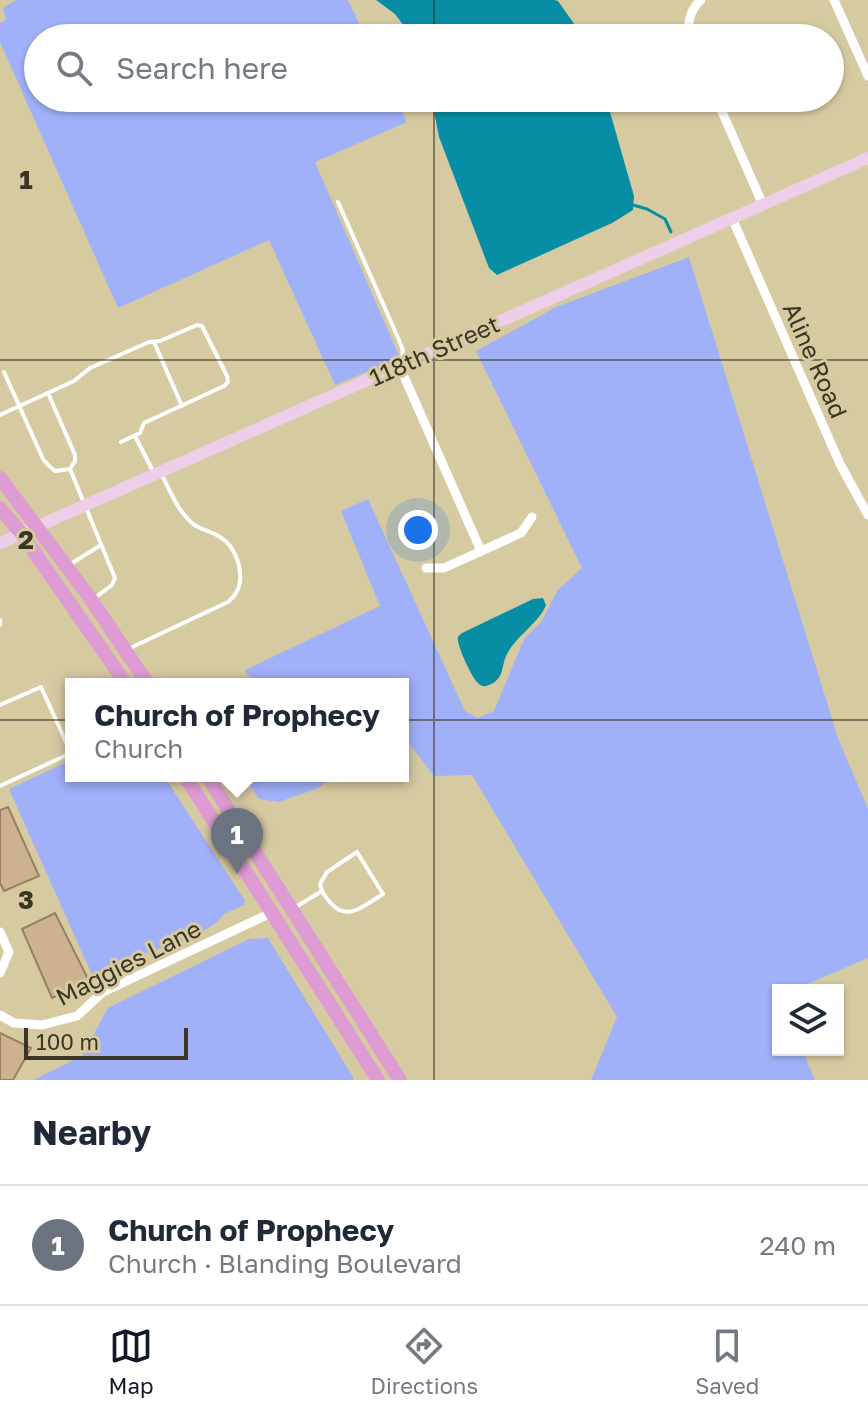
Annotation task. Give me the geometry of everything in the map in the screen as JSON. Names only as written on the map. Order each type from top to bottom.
[{"type":"main road","points":[[0,478],[92,600],[144,678]]},
{"type":"main road","points":[[0,508],[21,533],[122,678]]},
{"type":"main road","points":[[189,782],[378,1080]]},
{"type":"main road","points":[[211,782],[400,1080]]},
{"type":"main road","points":[[247,874],[275,901],[292,909]]},
{"type":"main road","points":[[271,913],[290,922],[317,949]]},
{"type":"street","points":[[688,24],[693,8],[701,0]]},
{"type":"street","points":[[834,0],[868,76]]},
{"type":"street","points":[[722,112],[763,205]]},
{"type":"street","name":"118th Street","points":[[0,543],[868,158]]},
{"type":"street","name":"Aline Road","points":[[732,218],[840,464],[868,515]]},
{"type":"street","points":[[399,365],[481,551]]},
{"type":"street","points":[[426,568],[444,568],[521,533],[532,517]]},
{"type":"street","name":"Maggies Lane","points":[[0,1015],[14,1023],[42,1025],[77,1016],[103,992],[271,913]]},
{"type":"street","points":[[0,932],[9,952],[0,973]]},
{"type":"lane","points":[[338,202],[399,340],[403,351],[399,365]]},
{"type":"lane","points":[[0,415],[74,381],[90,368],[197,325],[202,326],[228,382],[144,423],[140,433],[121,442]]},
{"type":"lane","points":[[153,342],[182,406]]},
{"type":"lane","points":[[4,372],[43,459],[55,471],[70,469]]},
{"type":"lane","points":[[48,393],[75,455],[70,469]]},
{"type":"lane","points":[[126,650],[228,602],[237,592],[240,580],[233,549],[222,537],[194,526],[183,514],[135,436]]},
{"type":"lane","points":[[70,469],[115,578],[115,582],[92,600]]},
{"type":"lane","points":[[67,567],[101,545]]},
{"type":"lane","points":[[0,705],[41,687],[65,740]]},
{"type":"lane","points":[[0,786],[65,756]]},
{"type":"lane","points":[[357,852],[383,894],[358,910],[344,912],[329,904],[322,891],[320,884],[327,872],[357,852]]},
{"type":"lane","points":[[292,909],[322,891]]},
{"type":"shaded area","points":[[16,0],[348,0],[359,24],[24,24],[24,96],[0,42],[0,23],[6,20],[3,8]]},
{"type":"shaded area","points":[[376,0],[555,0],[574,24],[402,24]]},
{"type":"shaded area","points":[[31,112],[402,112],[407,122],[315,162],[400,358],[335,385],[269,240],[118,308]]},
{"type":"shaded area","points":[[434,112],[610,112],[634,196],[633,210],[612,223],[497,275],[489,268],[439,137]]},
{"type":"shaded area","points":[[689,257],[838,738],[868,809],[868,958],[807,984],[772,984],[772,1056],[805,1056],[815,1080],[591,1080],[617,1017],[472,775],[434,776],[409,744],[409,678],[250,678],[245,670],[380,606],[341,511],[368,499],[465,711],[478,718],[494,711],[524,639],[542,621],[557,591],[582,568],[476,351],[556,307]]},
{"type":"shaded area","points":[[543,598],[546,605],[543,611],[511,647],[498,679],[487,686],[481,685],[465,661],[458,636],[533,599]]},
{"type":"shaded area","points":[[65,763],[65,782],[168,782],[245,901],[244,905],[224,914],[190,940],[153,950],[93,977],[9,789]]},
{"type":"shaded area","points":[[248,782],[326,782],[318,788],[279,802],[259,799]]},
{"type":"shaded area","points":[[268,938],[353,1080],[33,1080],[82,1056],[108,1008],[249,939]]},
{"type":"building","points":[[8,807],[39,876],[4,891],[0,883],[0,810]]},
{"type":"building","points":[[55,913],[89,981],[52,998],[22,929]]},
{"type":"building","points":[[0,1033],[31,1048],[13,1080],[0,1080]]},
{"type":"waterway","points":[[633,205],[665,219],[671,232]]},
{"type":"place","name":"Church of Prophecy","points":[[237,874]]}]
